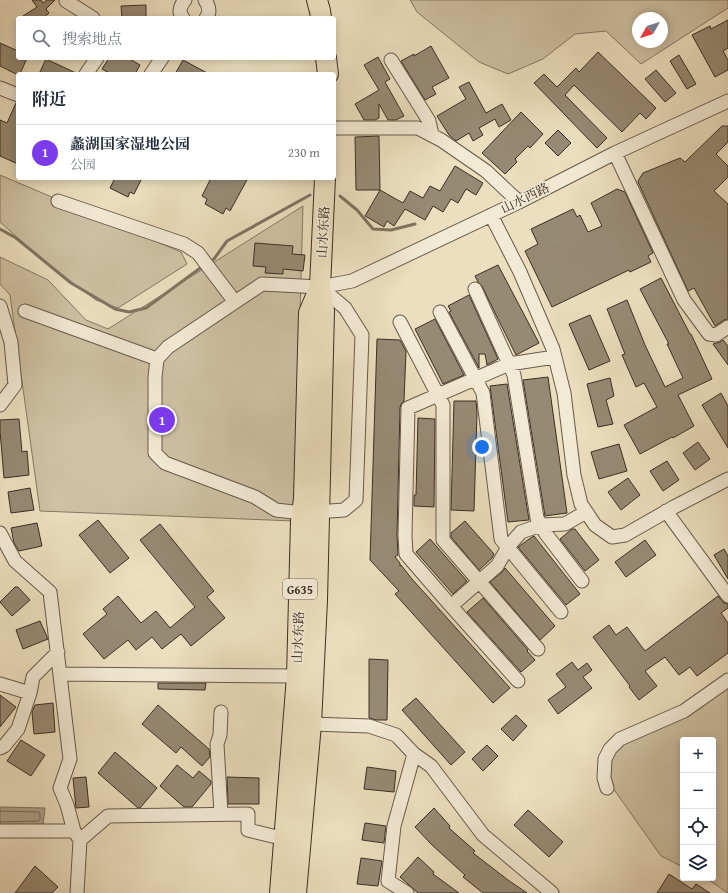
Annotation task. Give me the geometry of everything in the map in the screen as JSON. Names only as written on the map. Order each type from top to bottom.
[{"type":"highway","points":[[317,0],[321,16]]},
{"type":"highway","points":[[326,60],[328,72]]},
{"type":"highway","name":"山水东路","points":[[296,893],[311,724],[317,600],[311,513],[304,499],[309,312],[320,287],[325,180]]},
{"type":"highway","name":"山水东路","points":[[280,893],[297,676],[301,521],[311,513]]},
{"type":"street","points":[[182,16],[180,14],[181,5],[185,0]]},
{"type":"street","points":[[205,0],[208,4],[208,16]]},
{"type":"street","points":[[66,1],[90,16]]},
{"type":"street","points":[[87,72],[96,60]]},
{"type":"street","points":[[152,72],[161,60]]},
{"type":"street","points":[[391,60],[429,121],[432,135]]},
{"type":"street","points":[[0,88],[16,94]]},
{"type":"street","name":"山水西路","points":[[157,359],[168,347],[262,284],[320,287],[352,281],[519,202],[615,153],[728,101]]},
{"type":"street","points":[[336,128],[418,128],[441,140],[486,171],[519,202]]},
{"type":"street","points":[[615,153],[684,300],[709,334],[716,335],[728,327]]},
{"type":"street","points":[[58,201],[184,244],[198,253],[235,302]]},
{"type":"street","points":[[491,215],[520,272],[554,348],[564,393],[574,475],[581,504],[595,525],[612,537],[625,535],[666,511],[728,479]]},
{"type":"street","points":[[24,311],[157,359],[155,377],[155,453],[165,463],[255,497],[276,510],[311,513],[344,510],[356,500],[362,335],[345,308],[320,287]]},
{"type":"street","points":[[475,289],[514,375],[537,518],[546,534],[582,582]]},
{"type":"street","points":[[0,306],[11,342],[15,385],[0,405]]},
{"type":"street","points":[[440,312],[483,393],[501,539],[561,612]]},
{"type":"street","points":[[400,322],[443,405],[443,540],[538,649]]},
{"type":"street","points":[[518,681],[406,554],[405,535],[408,408],[509,364],[555,358]]},
{"type":"street","points":[[666,511],[728,596]]},
{"type":"street","points":[[452,606],[497,566],[508,547],[521,532],[541,525],[565,524],[586,512]]},
{"type":"street","points":[[0,534],[15,561],[50,592],[70,759],[60,788],[77,835],[77,893]]},
{"type":"street","points":[[0,748],[4,746],[18,729],[30,693],[33,676],[58,652]]},
{"type":"street","points":[[60,674],[297,676]]},
{"type":"street","points":[[607,788],[604,778],[605,759],[610,749],[620,739],[684,711],[728,680]]},
{"type":"street","points":[[0,684],[30,693]]},
{"type":"street","points":[[221,814],[217,744],[220,735],[222,712]]},
{"type":"street","points":[[311,724],[369,726],[396,735],[414,754],[431,766],[483,835],[552,893]]},
{"type":"street","points":[[406,893],[387,887],[394,826],[414,754]]},
{"type":"street","points":[[0,831],[77,835],[108,816],[248,814],[248,830],[284,839]]},
{"type":"shaded area","points":[[410,0],[728,0],[728,8],[668,47],[668,12],[632,12],[632,48],[666,48],[641,64],[606,31],[575,34],[543,59],[508,74],[479,62],[417,12]]},
{"type":"shaded area","points":[[0,175],[181,252],[187,264],[118,308],[96,300],[47,264],[0,222]]},
{"type":"shaded area","points":[[303,206],[294,521],[40,511],[10,295],[0,284],[0,257],[48,280],[86,320],[108,329]]},
{"type":"shaded area","points":[[728,682],[728,893],[710,881],[716,881],[716,737],[680,737],[680,866],[661,856],[603,774],[625,733]]},
{"type":"water","points":[[0,807],[45,808],[43,825],[0,825]]},
{"type":"building","points":[[32,0],[41,0],[43,3],[47,0],[55,0],[46,9],[49,13],[45,16],[23,16],[37,7]]},
{"type":"building","points":[[146,5],[146,16],[122,16],[121,6]]},
{"type":"building","points":[[728,20],[728,48],[723,51],[728,60],[728,70],[715,77],[692,35],[710,26],[711,29]]},
{"type":"building","points":[[0,43],[16,50],[16,60],[26,60],[21,72],[16,72],[16,74],[0,66]]},
{"type":"building","points":[[431,46],[449,78],[432,87],[436,94],[425,100],[401,61],[414,54],[414,56]]},
{"type":"building","points":[[598,52],[656,108],[646,119],[640,113],[622,132],[574,85],[565,95],[607,138],[597,148],[534,83],[544,74],[557,87],[576,68],[579,72]]},
{"type":"building","points":[[679,55],[696,84],[687,89],[670,61]]},
{"type":"building","points":[[378,57],[390,79],[385,82],[404,116],[396,120],[388,120],[379,104],[379,118],[375,120],[364,120],[355,104],[379,90],[364,65]]},
{"type":"building","points":[[46,60],[48,60],[74,72],[40,72]]},
{"type":"building","points":[[108,60],[131,60],[140,65],[136,72],[107,72],[102,69]]},
{"type":"building","points":[[183,60],[205,72],[176,72]]},
{"type":"building","points":[[656,70],[676,93],[665,102],[645,79]]},
{"type":"building","points":[[469,82],[486,113],[502,104],[511,120],[499,127],[495,119],[479,128],[483,135],[473,141],[469,133],[456,141],[449,135],[437,116],[466,99],[459,87]]},
{"type":"building","points":[[16,103],[16,163],[0,156],[0,120],[7,123]]},
{"type":"building","points":[[521,112],[543,134],[530,148],[528,146],[515,159],[517,162],[505,174],[482,153]]},
{"type":"building","points":[[722,126],[728,126],[728,142],[716,154],[728,166],[728,177],[714,191],[728,204],[728,319],[715,326],[694,288],[688,291],[638,181],[643,173],[680,158],[685,162]]},
{"type":"building","points":[[558,130],[571,143],[558,156],[545,143]]},
{"type":"building","points":[[379,136],[380,190],[356,190],[355,137]]},
{"type":"building","points":[[455,166],[483,183],[476,195],[466,189],[458,203],[451,199],[443,212],[433,206],[425,220],[405,209],[394,226],[387,221],[384,227],[365,216],[380,190],[403,203],[410,191],[423,198],[430,186],[440,191]]},
{"type":"building","points":[[114,180],[141,180],[134,194],[130,192],[128,197],[110,188]]},
{"type":"building","points":[[210,180],[247,180],[230,211],[226,208],[223,214],[205,204],[207,199],[202,196]]},
{"type":"building","points":[[617,189],[625,192],[653,253],[648,256],[651,262],[630,272],[629,270],[552,307],[525,251],[538,244],[531,229],[573,209],[577,217],[580,215],[588,232],[602,226],[591,203]]},
{"type":"building","points":[[255,243],[293,246],[292,254],[305,255],[303,271],[283,269],[283,274],[265,273],[266,267],[253,266]]},
{"type":"building","points":[[498,265],[539,343],[516,355],[482,286],[475,276]]},
{"type":"building","points":[[661,278],[691,334],[712,379],[678,395],[694,426],[640,454],[624,425],[657,407],[644,383],[636,387],[622,355],[625,354],[607,309],[627,300],[645,345],[665,387],[683,378],[667,344],[669,344],[640,289]]},
{"type":"building","points":[[469,295],[498,359],[487,365],[485,354],[479,354],[479,368],[449,312],[451,311],[448,306]]},
{"type":"building","points":[[590,315],[610,361],[589,370],[569,324]]},
{"type":"building","points":[[435,319],[464,375],[443,384],[415,329]]},
{"type":"building","points":[[377,339],[400,340],[406,351],[404,401],[400,408],[397,535],[398,555],[395,557],[400,563],[400,566],[401,565],[510,688],[493,703],[395,594],[399,591],[370,560]]},
{"type":"building","points":[[723,340],[728,346],[728,365],[713,344]]},
{"type":"building","points":[[548,377],[567,513],[545,516],[523,380]]},
{"type":"building","points":[[610,378],[614,396],[606,400],[613,424],[598,427],[587,384]]},
{"type":"building","points":[[507,384],[529,520],[508,522],[490,386]]},
{"type":"building","points":[[721,393],[728,406],[728,448],[702,405]]},
{"type":"building","points":[[454,401],[476,401],[477,413],[474,511],[451,510]]},
{"type":"building","points":[[418,418],[435,419],[434,507],[414,506],[414,495],[416,495]]},
{"type":"building","points":[[19,419],[22,452],[27,451],[29,475],[4,478],[0,420]]},
{"type":"building","points":[[698,442],[710,459],[695,470],[683,453]]},
{"type":"building","points":[[619,444],[627,471],[599,479],[591,452]]},
{"type":"building","points":[[667,461],[679,480],[663,491],[650,471]]},
{"type":"building","points":[[628,478],[640,495],[621,510],[608,492]]},
{"type":"building","points":[[30,488],[34,510],[11,513],[8,492]]},
{"type":"building","points":[[98,520],[129,558],[110,573],[79,535]]},
{"type":"building","points":[[465,521],[494,554],[492,558],[479,570],[451,537],[451,533]]},
{"type":"building","points":[[37,523],[42,546],[19,551],[14,543],[11,528]]},
{"type":"building","points":[[160,524],[214,591],[207,597],[225,618],[191,646],[181,634],[162,649],[152,637],[136,650],[128,640],[104,659],[83,634],[107,614],[103,609],[118,596],[141,623],[156,611],[170,628],[195,607],[140,540]]},
{"type":"building","points":[[572,529],[575,529],[599,560],[585,571],[560,539]]},
{"type":"building","points":[[534,536],[580,594],[566,605],[518,547]]},
{"type":"building","points":[[430,539],[467,581],[453,594],[416,552]]},
{"type":"building","points":[[645,540],[656,555],[626,577],[615,562]]},
{"type":"building","points":[[724,549],[728,556],[728,579],[714,555]]},
{"type":"building","points":[[505,568],[555,626],[540,640],[490,582]]},
{"type":"building","points":[[15,587],[18,587],[30,600],[12,616],[0,602]]},
{"type":"building","points":[[718,596],[724,603],[728,604],[728,608],[721,613],[728,623],[728,653],[697,676],[690,667],[679,675],[665,657],[645,671],[657,686],[639,700],[593,637],[609,625],[616,635],[627,627],[645,651]]},
{"type":"building","points":[[483,598],[535,660],[521,672],[467,612]]},
{"type":"building","points":[[40,621],[48,639],[23,649],[16,630]]},
{"type":"building","points":[[369,659],[388,660],[387,720],[376,720],[369,718]]},
{"type":"building","points":[[572,662],[578,670],[587,663],[592,670],[583,677],[592,688],[558,714],[548,700],[566,687],[556,674]]},
{"type":"building","points":[[158,683],[206,683],[205,690],[158,689]]},
{"type":"building","points":[[0,695],[16,707],[0,727]]},
{"type":"building","points":[[416,698],[465,752],[451,765],[402,710]]},
{"type":"building","points":[[53,703],[55,732],[34,734],[32,712],[35,705]]},
{"type":"building","points":[[158,705],[209,749],[210,757],[202,766],[181,747],[176,753],[142,724]]},
{"type":"building","points":[[516,715],[527,726],[513,741],[501,729]]},
{"type":"building","points":[[21,740],[45,755],[31,776],[7,761]]},
{"type":"building","points":[[487,745],[498,756],[483,771],[472,759]]},
{"type":"building","points":[[115,752],[157,788],[140,808],[138,808],[98,773]]},
{"type":"building","points":[[177,765],[193,778],[199,771],[211,781],[211,784],[192,807],[184,807],[160,786]]},
{"type":"building","points":[[367,767],[396,771],[394,792],[364,789]]},
{"type":"building","points":[[86,777],[89,807],[76,808],[73,778]]},
{"type":"building","points":[[227,777],[259,778],[259,804],[228,804]]},
{"type":"building","points":[[434,808],[450,826],[449,828],[475,851],[473,853],[527,893],[483,893],[463,877],[465,875],[432,845],[415,827]]},
{"type":"building","points":[[528,810],[563,842],[549,857],[514,825]]},
{"type":"building","points":[[365,823],[386,826],[384,843],[362,840]]},
{"type":"building","points":[[418,857],[434,872],[433,874],[459,893],[418,893],[400,877]]},
{"type":"building","points":[[361,858],[382,861],[378,886],[357,884]]},
{"type":"building","points":[[35,866],[58,887],[52,893],[15,893]]},
{"type":"building","points":[[669,874],[692,889],[696,884],[710,893],[657,893]]},
{"type":"waterway","points":[[209,262],[214,259],[227,241],[310,195]]},
{"type":"waterway","points":[[340,196],[357,210],[373,229],[391,230],[415,224]]},
{"type":"waterway","points":[[0,229],[16,238],[71,283],[115,309],[129,312],[146,308],[203,266]]},
{"type":"place","name":"蠡湖国家湿地公园","points":[[162,420]]}]
